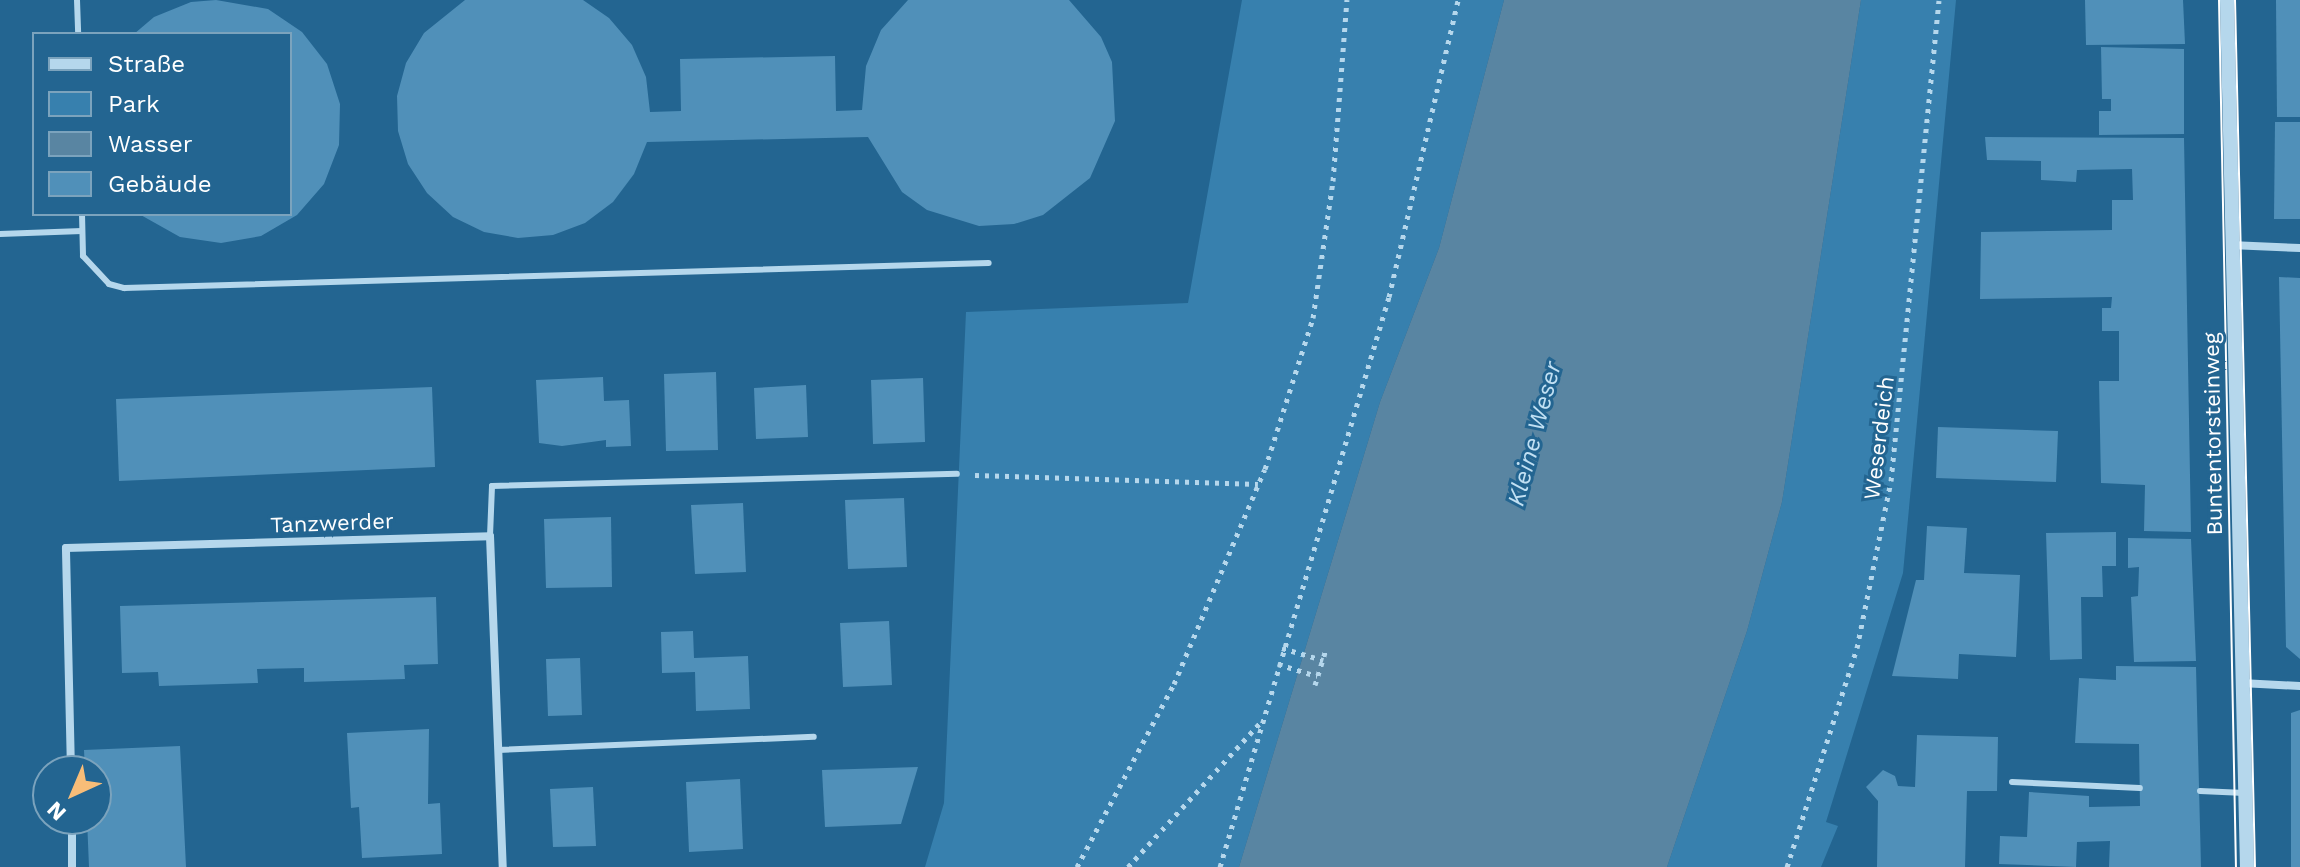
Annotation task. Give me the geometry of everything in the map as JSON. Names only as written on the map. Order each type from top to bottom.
[{"type":"street","name":"Buntentorsteinweg","points":[[2227,0],[2230,245],[2247,867]]},
{"type":"street","points":[[2230,245],[2300,248]]},
{"type":"street","points":[[490,536],[503,867]]},
{"type":"street","name":"Tanzwerder","points":[[71,755],[66,548],[490,536]]},
{"type":"street","points":[[2241,683],[2300,686]]},
{"type":"street","points":[[72,835],[72,867]]},
{"type":"lane","points":[[77,0],[78,32]]},
{"type":"lane","points":[[82,216],[83,256],[90,268],[109,284],[124,288],[989,263]]},
{"type":"lane","points":[[0,234],[82,231]]},
{"type":"lane","points":[[490,536],[492,486],[957,474]]},
{"type":"lane","points":[[498,750],[814,737]]},
{"type":"lane","points":[[2012,782],[2140,788]]},
{"type":"lane","points":[[2200,791],[2245,793]]},
{"type":"path","points":[[1077,867],[1174,684],[1258,484],[1313,318],[1333,181],[1347,0]]},
{"type":"path","points":[[1220,867],[1282,648],[1389,297],[1458,0]]},
{"type":"path","name":"Weserdeich","points":[[1787,867],[1857,648],[1891,481],[1939,0]]},
{"type":"path","points":[[957,474],[1258,484]]},
{"type":"path","points":[[1282,648],[1323,660]]},
{"type":"path","points":[[1315,685],[1326,649]]},
{"type":"path","points":[[1278,664],[1317,676]]},
{"type":"path","points":[[1128,867],[1262,720]]},
{"type":"green space","points":[[1242,0],[1504,0],[1439,248],[1380,402],[1239,867],[925,867],[944,803],[966,312],[1188,303]]},
{"type":"green space","points":[[1861,0],[1956,0],[1903,573],[1826,822],[1838,826],[1821,867],[1667,867],[1747,631],[1782,502]]},
{"type":"water","name":"Kleine Weser","points":[[1504,0],[1861,0],[1782,502],[1747,631],[1667,867],[1239,867],[1380,402],[1439,248]]},
{"type":"building","points":[[216,0],[268,9],[302,32],[327,64],[340,104],[339,145],[324,184],[297,215],[261,236],[221,243],[180,237],[143,216],[292,216],[292,32],[136,32],[154,17],[191,2]]},
{"type":"building","points":[[465,0],[583,0],[609,18],[632,45],[646,77],[650,112],[681,111],[680,59],[835,56],[836,111],[862,110],[866,66],[881,30],[908,0],[1069,0],[1101,37],[1112,62],[1115,121],[1090,178],[1043,215],[1014,224],[979,226],[927,210],[902,192],[868,137],[647,142],[634,174],[613,202],[585,223],[553,235],[518,238],[484,232],[453,217],[427,193],[408,164],[398,131],[397,96],[406,63],[424,33]]},
{"type":"building","points":[[2085,0],[2183,0],[2185,44],[2086,45]]},
{"type":"building","points":[[2276,0],[2300,0],[2300,117],[2277,117]]},
{"type":"building","points":[[2101,47],[2184,49],[2184,134],[2099,135],[2099,111],[2111,111],[2111,99],[2102,99]]},
{"type":"building","points":[[2275,122],[2300,122],[2300,219],[2274,219]]},
{"type":"building","points":[[1985,137],[2184,138],[2191,532],[2144,531],[2145,485],[2101,483],[2099,381],[2119,381],[2119,331],[2102,331],[2102,308],[2111,308],[2112,297],[1980,299],[1981,232],[2112,230],[2112,200],[2133,200],[2132,169],[2077,170],[2076,182],[2041,180],[2041,161],[1987,160]]},
{"type":"building","points":[[2279,277],[2300,278],[2300,659],[2286,647]]},
{"type":"building","points":[[716,372],[718,450],[666,451],[664,374]]},
{"type":"building","points":[[603,377],[604,401],[629,400],[631,446],[606,447],[606,440],[562,446],[539,443],[536,380]]},
{"type":"building","points":[[923,378],[925,442],[873,444],[871,380]]},
{"type":"building","points":[[806,385],[808,437],[756,439],[754,388]]},
{"type":"building","points":[[432,387],[435,467],[119,481],[116,399]]},
{"type":"building","points":[[1938,427],[2058,431],[2056,482],[1936,478]]},
{"type":"building","points":[[904,498],[907,567],[848,569],[845,500]]},
{"type":"building","points":[[743,503],[746,572],[695,574],[691,505]]},
{"type":"building","points":[[611,517],[612,587],[546,588],[544,519]]},
{"type":"building","points":[[1927,526],[1967,528],[1964,573],[2020,575],[2016,657],[1959,654],[1958,679],[1892,676],[1916,580],[1924,580]]},
{"type":"building","points":[[2116,532],[2116,566],[2102,566],[2103,597],[2081,597],[2082,659],[2050,660],[2046,533]]},
{"type":"building","points":[[2128,538],[2191,539],[2196,661],[2134,662],[2131,597],[2138,596],[2139,567],[2128,568]]},
{"type":"building","points":[[436,597],[438,664],[404,665],[405,679],[304,682],[304,668],[257,669],[258,683],[159,686],[158,672],[122,673],[120,606]]},
{"type":"building","points":[[889,621],[892,685],[843,687],[840,623]]},
{"type":"building","points":[[693,631],[694,658],[748,656],[750,709],[696,711],[695,672],[662,673],[661,632]]},
{"type":"building","points":[[580,658],[582,715],[548,716],[546,659]]},
{"type":"building","points":[[2116,666],[2196,667],[2201,867],[2109,867],[2110,841],[2077,842],[2076,867],[1999,864],[2000,836],[2027,837],[2029,792],[2089,796],[2089,807],[2140,806],[2139,744],[2075,743],[2079,678],[2116,680]]},
{"type":"building","points":[[2300,710],[2300,867],[2291,867],[2291,713]]},
{"type":"building","points":[[429,729],[428,804],[440,803],[442,854],[362,858],[359,807],[351,808],[347,733]]},
{"type":"building","points":[[1917,735],[1998,737],[1997,791],[1967,791],[1965,867],[1877,867],[1878,801],[1866,787],[1883,770],[1895,776],[1898,786],[1915,787]]},
{"type":"building","points":[[180,746],[186,867],[89,867],[88,835],[112,835],[112,755],[84,755],[84,750]]},
{"type":"building","points":[[918,767],[901,824],[825,827],[822,770]]},
{"type":"building","points":[[740,779],[743,849],[689,852],[686,782]]},
{"type":"building","points":[[593,787],[596,846],[553,847],[550,789]]},
{"type":"tram line","points":[[2219,0],[2236,867]]},
{"type":"tram line","points":[[2235,0],[2255,867]]}]
